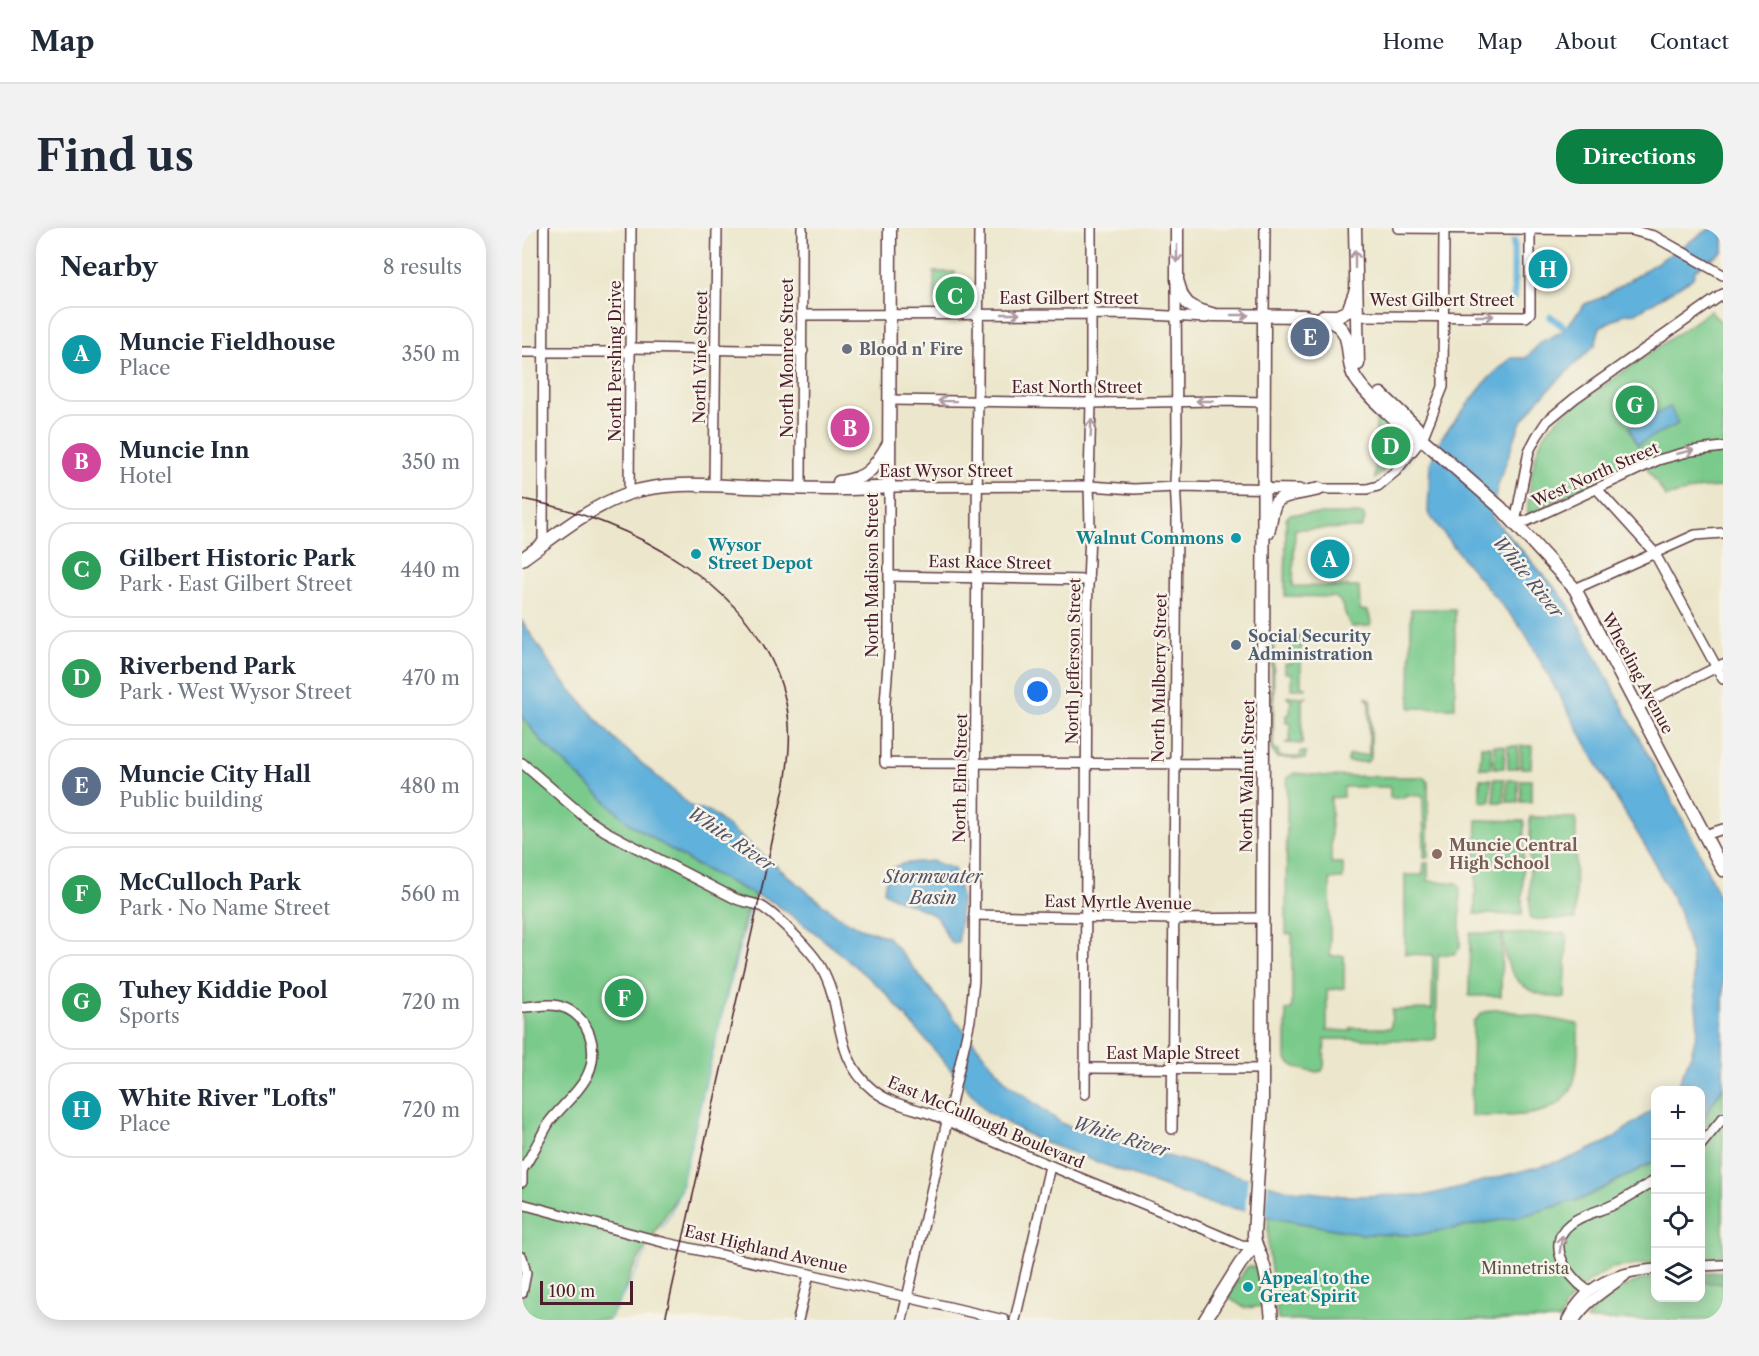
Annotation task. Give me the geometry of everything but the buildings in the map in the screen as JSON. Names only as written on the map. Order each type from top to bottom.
[{"type":"main road","name":"North Madison Street","points":[[889,487],[890,228]]},
{"type":"main road","name":"North Mulberry Street","points":[[1177,228],[1177,280]]},
{"type":"main road","points":[[1355,228],[1359,370],[1369,383],[1416,427],[1422,439]]},
{"type":"main road","points":[[1177,280],[1182,296],[1188,304],[1215,315]]},
{"type":"main road","name":"West Gilbert Street","points":[[1264,315],[1343,314],[1351,308],[1356,290]]},
{"type":"main road","name":"East Gilbert Street","points":[[1215,315],[1264,315]]},
{"type":"main road","name":"North Walnut Street","points":[[1264,315],[1262,1069],[1254,1240],[1261,1254],[1272,1320]]},
{"type":"main road","points":[[1299,316],[1331,322],[1342,329],[1347,338],[1350,364],[1356,379],[1412,436],[1422,439]]},
{"type":"main road","name":"Wheeling Avenue","points":[[1422,439],[1501,508],[1575,589],[1723,870]]},
{"type":"main road","points":[[814,488],[853,480],[869,472],[877,465],[890,442]]},
{"type":"main road","name":"East Wysor Street","points":[[522,559],[584,515],[629,494],[670,486],[801,489],[889,487]]},
{"type":"main road","points":[[1264,544],[1277,500],[1284,496],[1319,489]]},
{"type":"main road","points":[[1205,1320],[1254,1240]]},
{"type":"street","points":[[543,544],[544,228]]},
{"type":"street","name":"North Pershing Drive","points":[[629,494],[631,228]]},
{"type":"street","name":"North Vine Street","points":[[714,486],[717,228]]},
{"type":"street","name":"North Monroe Street","points":[[801,489],[802,228]]},
{"type":"street","name":"North Elm Street","points":[[902,1320],[970,1020],[974,981],[979,228]]},
{"type":"street","name":"North Jefferson Street","points":[[1085,1094],[1091,228]]},
{"type":"street","name":"North Walnut Street","points":[[1264,315],[1265,228]]},
{"type":"street","points":[[1398,228],[1641,231],[1723,275]]},
{"type":"street","name":"East Wysor Street","points":[[889,487],[1089,486],[1134,489],[1176,487],[1367,489],[1378,486],[1396,471],[1422,439],[1443,387],[1444,229]]},
{"type":"street","name":"West Gilbert Street","points":[[1358,316],[1526,317],[1530,313],[1530,229]]},
{"type":"street","name":"North Mulberry Street","points":[[1172,1129],[1177,520],[1175,288],[1177,280]]},
{"type":"street","points":[[1515,523],[1529,451],[1547,421],[1575,398],[1723,294]]},
{"type":"street","name":"East Gilbert Street","points":[[802,315],[1133,314],[1206,318],[1215,315]]},
{"type":"street","points":[[522,352],[802,351]]},
{"type":"street","name":"East North Street","points":[[890,400],[1091,403],[1264,402]]},
{"type":"street","name":"West North Street","points":[[1515,523],[1527,521],[1658,460],[1691,451],[1723,447]]},
{"type":"street","name":"North Madison Street","points":[[889,487],[889,651],[885,703],[885,763],[975,763]]},
{"type":"street","points":[[1597,489],[1654,552],[1720,665],[1723,679]]},
{"type":"street","points":[[1575,589],[1701,533],[1723,532]]},
{"type":"street","name":"East Race Street","points":[[890,576],[1089,580]]},
{"type":"street","points":[[1637,706],[1720,665]]},
{"type":"street","name":"East McCullough Boulevard","points":[[522,763],[596,826],[739,900],[764,908],[820,965],[829,986],[847,1056],[859,1076],[874,1091],[892,1102],[947,1120],[1050,1167],[1241,1245],[1254,1240]]},
{"type":"street","points":[[975,763],[1264,765]]},
{"type":"street","points":[[1705,835],[1723,829]]},
{"type":"street","name":"East Myrtle Avenue","points":[[974,915],[1174,919],[1262,918]]},
{"type":"street","points":[[522,1007],[554,1005],[571,1011],[584,1024],[591,1038],[593,1051],[592,1063],[586,1078],[552,1119],[522,1168],[522,1182]]},
{"type":"street","name":"East Maple Street","points":[[1085,1068],[1262,1069]]},
{"type":"street","points":[[1705,1141],[1723,1118]]},
{"type":"street","points":[[1015,1320],[1050,1167]]},
{"type":"street","points":[[1588,1291],[1574,1280],[1561,1260],[1559,1251],[1563,1234],[1576,1220],[1615,1204],[1651,1183]]},
{"type":"street","name":"East Highland Avenue","points":[[523,1207],[666,1243],[1004,1320]]},
{"type":"street","points":[[522,1257],[526,1274],[522,1293]]},
{"type":"street","points":[[1705,1266],[1723,1265]]},
{"type":"street","points":[[1567,1320],[1588,1291],[1612,1276],[1651,1270]]},
{"type":"street","points":[[798,1320],[809,1274]]},
{"type":"street","points":[[1575,1320],[1592,1300],[1627,1274]]},
{"type":"green space","points":[[934,272],[955,272],[955,288],[976,288],[974,309],[935,310]]},
{"type":"green space","points":[[1710,311],[1723,324],[1723,487],[1701,488],[1666,497],[1642,461],[1631,466],[1630,464],[1528,515],[1533,465],[1543,438],[1555,421]]},
{"type":"green space","points":[[1376,410],[1408,444],[1403,452],[1375,479]]},
{"type":"green space","points":[[1290,514],[1363,514],[1365,519],[1361,528],[1295,529],[1293,586],[1359,587],[1360,610],[1368,611],[1370,626],[1351,627],[1340,601],[1335,597],[1285,596],[1286,519]]},
{"type":"green space","points":[[1411,609],[1455,609],[1455,708],[1410,708]]},
{"type":"green space","points":[[1287,636],[1306,636],[1307,638],[1301,639],[1301,686],[1306,689],[1291,689],[1291,673],[1285,673],[1285,664],[1291,664],[1291,638]]},
{"type":"green space","points":[[1278,637],[1274,638],[1273,748],[1278,750],[1279,757],[1300,757],[1301,752],[1306,752],[1305,759],[1277,758],[1272,750],[1272,638]]},
{"type":"green space","points":[[1288,696],[1306,697],[1302,699],[1302,744],[1286,743],[1290,741],[1290,723],[1286,723],[1286,715],[1290,714],[1291,699],[1287,698]]},
{"type":"green space","points":[[1366,697],[1371,699],[1371,758],[1367,762],[1348,762],[1350,755],[1369,755],[1369,700]]},
{"type":"green space","points":[[522,716],[543,743],[630,823],[694,864],[755,895],[746,912],[680,1191],[631,1272],[622,1297],[609,1320],[522,1320]]},
{"type":"green space","points":[[1494,745],[1505,746],[1504,768],[1494,768]]},
{"type":"green space","points":[[1481,746],[1491,746],[1491,768],[1480,768]]},
{"type":"green space","points":[[1508,746],[1518,746],[1518,768],[1508,768]]},
{"type":"green space","points":[[1521,746],[1532,746],[1531,768],[1521,768]]},
{"type":"green space","points":[[1295,773],[1326,776],[1423,777],[1428,782],[1428,857],[1424,857],[1423,796],[1405,795],[1404,798],[1390,798],[1390,787],[1344,787],[1343,797],[1331,798],[1331,863],[1343,863],[1343,879],[1330,879],[1330,956],[1344,956],[1344,988],[1327,990],[1327,1030],[1391,1028],[1392,1010],[1432,1009],[1433,955],[1405,954],[1405,875],[1423,875],[1424,863],[1428,863],[1428,881],[1457,883],[1460,888],[1460,948],[1454,954],[1438,955],[1436,1038],[1432,1040],[1325,1039],[1324,1066],[1322,1071],[1318,1072],[1298,1068],[1286,1059],[1286,1010],[1292,1009],[1292,934],[1286,934],[1287,778]]},
{"type":"green space","points":[[1480,779],[1491,779],[1490,802],[1480,801]]},
{"type":"green space","points":[[1494,779],[1504,779],[1504,802],[1494,802]]},
{"type":"green space","points":[[1507,780],[1518,780],[1518,802],[1507,802]]},
{"type":"green space","points":[[1521,780],[1531,780],[1531,802],[1521,802]]},
{"type":"green space","points":[[1530,817],[1576,818],[1575,919],[1530,919]]},
{"type":"green space","points":[[1477,820],[1524,821],[1522,915],[1475,914]]},
{"type":"green space","points":[[1470,933],[1502,934],[1501,996],[1469,996]]},
{"type":"green space","points":[[1564,933],[1567,937],[1565,998],[1551,997],[1527,988],[1512,972],[1507,962],[1503,934]]},
{"type":"green space","points":[[1497,1009],[1578,1024],[1576,1074],[1568,1095],[1558,1104],[1531,1114],[1471,1116],[1473,1022],[1482,1013]]},
{"type":"green space","points":[[1723,1087],[1723,1257],[1705,1259],[1705,1140],[1705,1115]]},
{"type":"green space","name":"Minnetrista","points":[[1651,1163],[1651,1263],[1611,1268],[1577,1292],[1565,1306],[1560,1320],[1278,1320],[1268,1248],[1268,1217],[1362,1234],[1417,1235],[1522,1216],[1584,1198]]},
{"type":"green space","points":[[1252,1266],[1260,1270],[1265,1306],[1245,1308],[1227,1297],[1247,1267]]},
{"type":"green space","points":[[1723,1271],[1723,1320],[1586,1320],[1592,1311],[1616,1291],[1651,1278],[1651,1302],[1705,1302],[1705,1273]]},
{"type":"green space","points":[[1723,1271],[1723,1284],[1705,1282],[1705,1273]]},
{"type":"water","name":"White River","points":[[1711,228],[1723,228],[1723,251],[1695,270],[1693,278],[1636,313],[1625,314],[1600,327],[1595,345],[1540,398],[1520,424],[1498,485],[1491,516],[1569,606],[1697,847],[1723,906],[1723,1087],[1705,1115],[1705,1086],[1676,1086],[1691,1055],[1698,1027],[1691,954],[1680,913],[1649,852],[1613,793],[1524,631],[1467,564],[1428,513],[1430,464],[1442,437],[1487,380],[1511,358],[1526,358],[1541,342],[1563,331],[1585,304],[1603,297]]},
{"type":"water","points":[[1670,407],[1678,424],[1638,446],[1629,427]]},
{"type":"water","name":"White River","points":[[522,621],[556,673],[614,739],[693,808],[709,811],[836,915],[860,928],[888,937],[1007,1083],[1063,1124],[1285,1189],[1342,1196],[1429,1195],[1568,1159],[1609,1141],[1651,1111],[1651,1163],[1584,1198],[1522,1216],[1417,1235],[1362,1234],[1268,1217],[1204,1202],[1036,1139],[987,1112],[884,991],[818,935],[773,902],[694,864],[630,824],[543,743],[522,716]]},
{"type":"water","name":"Stormwater Basin","points":[[932,861],[954,869],[961,897],[959,938],[954,944],[948,939],[936,917],[884,892],[885,881],[893,868],[905,863]]},
{"type":"pier","points":[[1248,1176],[1268,1182],[1265,1218],[1245,1213]]},
{"type":"waterway","points":[[1514,242],[1514,297]]},
{"type":"waterway","points":[[1551,317],[1573,334]]},
{"type":"waterway","points":[[662,1228],[680,1191],[750,906]]},
{"type":"waterway","points":[[609,1320],[647,1252]]},
{"type":"railway","points":[[522,499],[605,523],[646,542],[685,565],[720,593],[750,625],[772,662],[788,713],[789,744],[785,784],[665,1320]]},
{"type":"place","name":"White River \"Lofts\"","points":[[1548,269]]},
{"type":"place","name":"Gilbert Historic Park","points":[[955,296]]},
{"type":"place","name":"Muncie City Hall","points":[[1310,337]]},
{"type":"place","name":"Blood n' Fire","points":[[847,349]]},
{"type":"place","name":"Tuhey Kiddie Pool","points":[[1635,405]]},
{"type":"place","name":"Muncie Inn","points":[[850,428]]},
{"type":"place","name":"Riverbend Park","points":[[1391,446]]},
{"type":"place","name":"Walnut Commons","points":[[1236,538]]},
{"type":"place","name":"Wysor Street Depot","points":[[696,554]]},
{"type":"place","name":"Muncie Fieldhouse","points":[[1330,559]]},
{"type":"place","name":"Social Security Administration","points":[[1236,645]]},
{"type":"place","name":"Muncie Central High School","points":[[1437,854]]},
{"type":"place","name":"McCulloch Park","points":[[624,998]]},
{"type":"place","name":"Appeal to the Great Spirit","points":[[1248,1287]]}]
